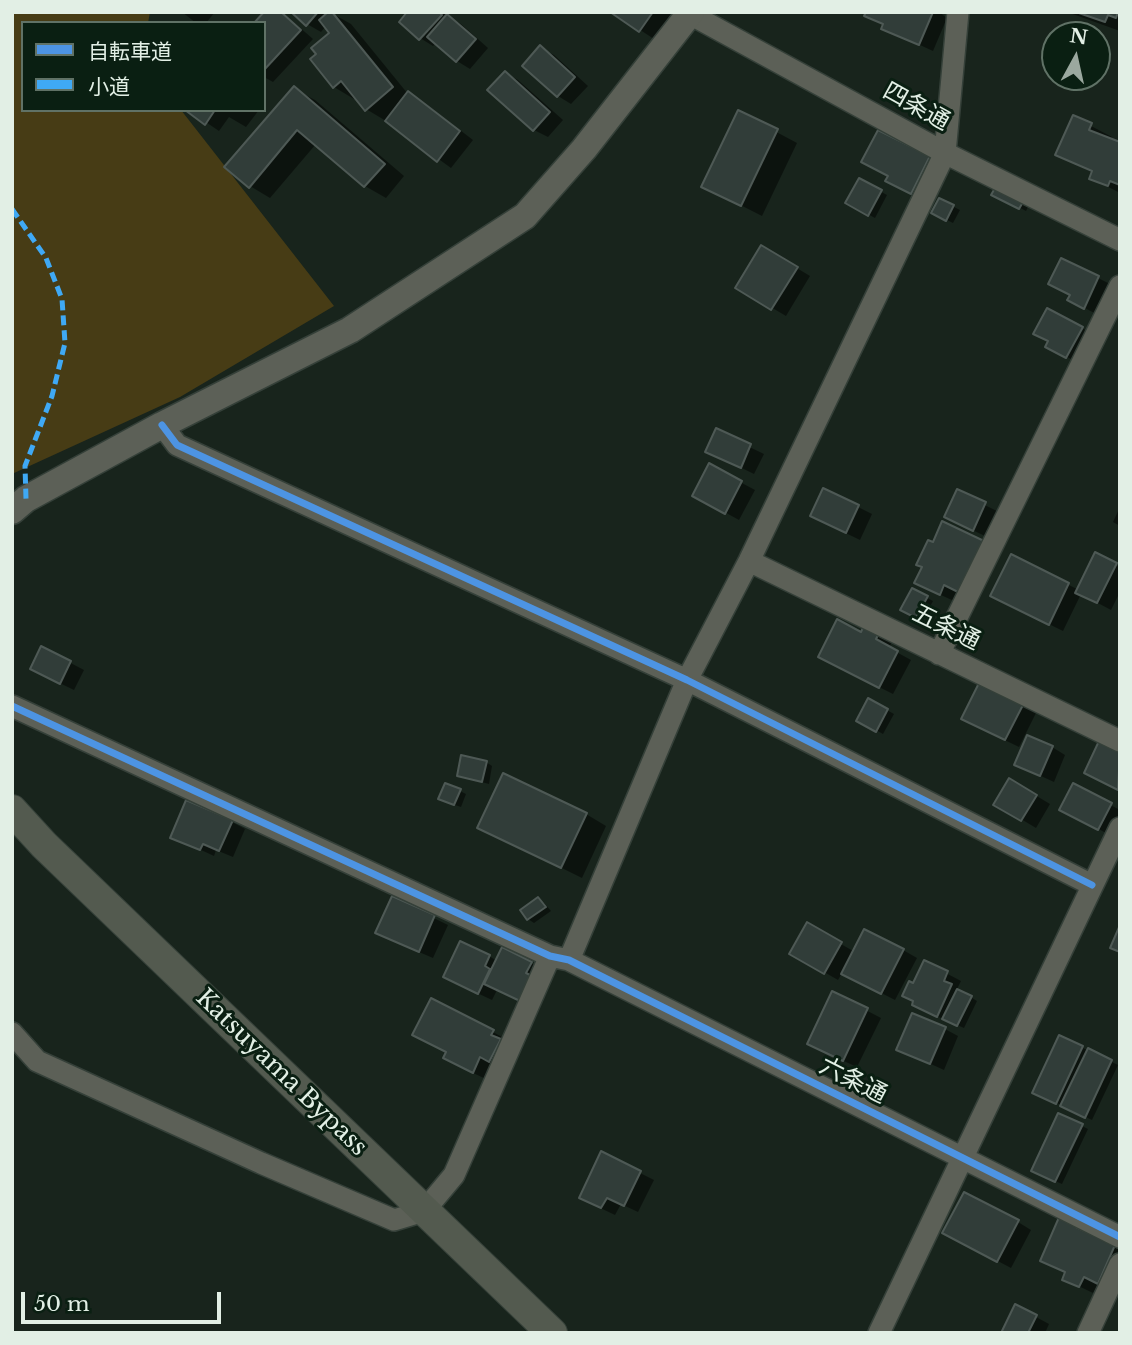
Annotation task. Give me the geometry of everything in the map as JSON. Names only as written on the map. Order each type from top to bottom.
[{"type":"main road","name":"Katsuyama Bypass","points":[[12,810],[44,845],[552,1333]]},
{"type":"street","points":[[12,1033],[37,1061],[285,1174],[394,1220],[424,1211],[454,1175],[559,958],[687,680],[748,562],[945,153],[958,12]]},
{"type":"street","points":[[12,511],[26,499],[162,425],[350,330],[525,216],[584,149],[690,13]]},
{"type":"street","name":"四条通","points":[[690,13],[945,153],[1120,240]]},
{"type":"street","points":[[939,654],[1120,286]]},
{"type":"street","points":[[162,425],[177,445],[687,680],[1092,885]]},
{"type":"street","name":"五条通","points":[[748,562],[1120,741]]},
{"type":"street","name":"六条通","points":[[12,706],[559,958],[1120,1237]]},
{"type":"street","points":[[879,1333],[1120,828]]},
{"type":"street","points":[[1088,1333],[1120,1264]]},
{"type":"shaded area","points":[[12,12],[150,12],[148,21],[21,21],[21,112],[183,112],[334,306],[180,397],[12,474]]},
{"type":"building","points":[[264,12],[281,12],[301,30],[266,68],[266,21],[256,21]]},
{"type":"building","points":[[291,12],[318,12],[306,26]]},
{"type":"building","points":[[332,12],[393,87],[365,111],[341,81],[333,88],[310,59],[316,54],[311,48],[329,33],[319,20]]},
{"type":"building","points":[[407,12],[439,12],[442,15],[419,40],[399,22]]},
{"type":"building","points":[[610,12],[653,12],[639,32]]},
{"type":"building","points":[[866,12],[933,12],[919,45],[881,29],[883,24],[864,16]]},
{"type":"building","points":[[1076,12],[1118,12],[1116,18],[1108,15],[1105,21]]},
{"type":"building","points":[[447,14],[476,39],[456,62],[427,37]]},
{"type":"building","points":[[540,45],[575,77],[557,97],[522,66]]},
{"type":"building","points":[[505,71],[550,112],[533,131],[487,90]]},
{"type":"building","points":[[294,86],[385,164],[364,187],[297,130],[249,188],[224,167]]},
{"type":"building","points":[[408,91],[460,131],[437,162],[385,121]]},
{"type":"building","points":[[738,110],[778,129],[741,206],[701,187]]},
{"type":"building","points":[[188,112],[214,112],[205,125]]},
{"type":"building","points":[[1073,115],[1092,123],[1089,130],[1120,142],[1120,185],[1110,181],[1108,186],[1089,179],[1092,171],[1055,155]]},
{"type":"building","points":[[878,130],[930,156],[911,194],[885,181],[888,176],[861,162]]},
{"type":"building","points":[[859,178],[882,190],[868,216],[845,203]]},
{"type":"building","points":[[995,188],[1023,202],[1019,209],[991,195]]},
{"type":"building","points":[[939,198],[954,205],[946,221],[931,213]]},
{"type":"building","points":[[761,245],[798,267],[771,310],[735,288]]},
{"type":"building","points":[[1061,258],[1099,276],[1084,309],[1067,300],[1070,295],[1048,284]]},
{"type":"building","points":[[1047,308],[1083,327],[1066,358],[1045,347],[1048,341],[1033,334]]},
{"type":"building","points":[[716,428],[751,444],[741,468],[705,452]]},
{"type":"building","points":[[709,463],[742,481],[725,514],[692,496]]},
{"type":"building","points":[[823,488],[859,505],[846,533],[810,516]]},
{"type":"building","points":[[957,489],[986,502],[973,531],[944,517]]},
{"type":"building","points":[[942,521],[984,541],[960,593],[944,585],[940,595],[914,583],[922,567],[916,565],[928,540],[933,542]]},
{"type":"building","points":[[1095,552],[1117,563],[1097,603],[1075,593]]},
{"type":"building","points":[[1011,554],[1069,583],[1049,625],[990,596]]},
{"type":"building","points":[[912,588],[928,596],[916,618],[900,610]]},
{"type":"building","points":[[837,619],[861,632],[865,623],[880,631],[876,639],[898,651],[879,688],[818,657]]},
{"type":"building","points":[[41,646],[71,661],[60,684],[30,669]]},
{"type":"building","points":[[980,681],[1024,703],[1005,740],[961,719]]},
{"type":"building","points":[[868,698],[888,709],[876,732],[856,721]]},
{"type":"building","points":[[1027,735],[1053,746],[1040,776],[1014,765]]},
{"type":"building","points":[[1099,741],[1120,750],[1118,790],[1084,773]]},
{"type":"building","points":[[461,755],[487,761],[482,782],[457,776]]},
{"type":"building","points":[[503,773],[587,813],[561,868],[477,828]]},
{"type":"building","points":[[1009,778],[1037,795],[1021,821],[993,805]]},
{"type":"building","points":[[445,783],[461,789],[454,805],[438,799]]},
{"type":"building","points":[[1073,783],[1112,803],[1098,830],[1059,810]]},
{"type":"building","points":[[186,800],[233,820],[219,851],[203,844],[200,850],[170,838]]},
{"type":"building","points":[[392,896],[435,915],[419,952],[375,933]]},
{"type":"building","points":[[538,897],[546,907],[527,920],[520,910]]},
{"type":"building","points":[[807,922],[842,942],[824,974],[789,954]]},
{"type":"building","points":[[1120,925],[1120,952],[1110,948]]},
{"type":"building","points":[[864,929],[904,949],[881,994],[841,974]]},
{"type":"building","points":[[460,941],[490,955],[485,966],[490,969],[478,994],[443,977]]},
{"type":"building","points":[[502,947],[532,962],[526,973],[532,976],[520,1001],[484,984]]},
{"type":"building","points":[[924,960],[948,971],[944,981],[952,984],[937,1017],[912,1005],[913,1001],[902,996],[909,981],[913,983]]},
{"type":"building","points":[[957,989],[972,996],[957,1026],[942,1019]]},
{"type":"building","points":[[832,991],[868,1008],[843,1061],[807,1044]]},
{"type":"building","points":[[431,998],[494,1030],[491,1035],[501,1039],[489,1062],[480,1057],[473,1073],[443,1058],[446,1052],[412,1035]]},
{"type":"building","points":[[912,1013],[946,1027],[930,1064],[896,1050]]},
{"type":"building","points":[[1059,1035],[1083,1046],[1056,1104],[1032,1093]]},
{"type":"building","points":[[1088,1048],[1112,1060],[1085,1118],[1060,1106]]},
{"type":"building","points":[[1058,1113],[1083,1124],[1055,1182],[1031,1171]]},
{"type":"building","points":[[601,1151],[641,1171],[624,1206],[607,1198],[601,1208],[579,1198]]},
{"type":"building","points":[[964,1192],[1019,1220],[997,1262],[942,1233]]},
{"type":"building","points":[[1060,1215],[1078,1223],[1076,1227],[1115,1245],[1098,1284],[1084,1277],[1079,1287],[1062,1280],[1065,1272],[1040,1261]]},
{"type":"building","points":[[1015,1304],[1037,1315],[1028,1333],[1001,1333]]},
{"type":"marked path","points":[[12,209],[46,258],[62,299],[65,343],[52,396],[25,466],[26,499]]},
{"type":"cycle path","points":[[162,425],[177,445],[687,680],[1092,885]]},
{"type":"cycle path","points":[[12,706],[550,956],[569,960],[1120,1237]]}]
